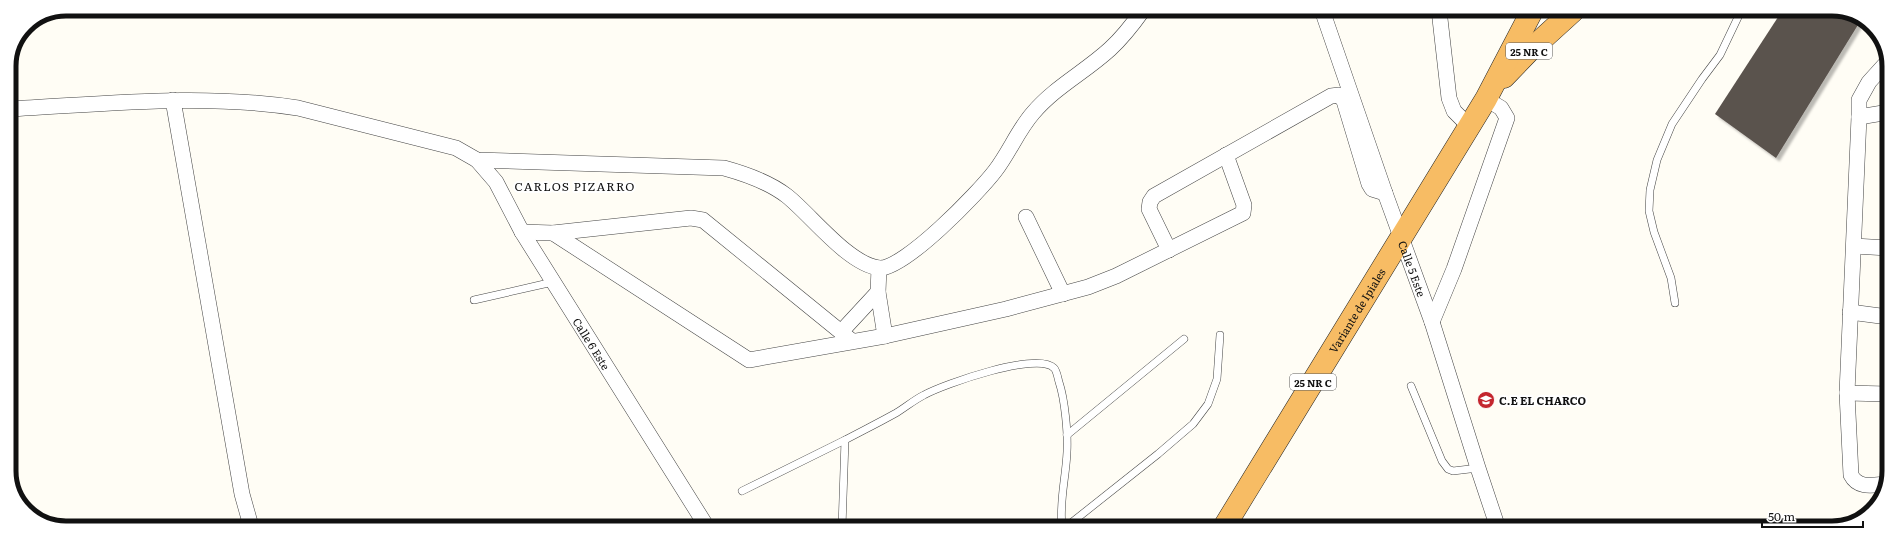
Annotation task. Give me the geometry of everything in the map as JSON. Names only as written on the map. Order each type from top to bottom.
[{"type":"highway","name":"Variante de Ipiales","points":[[1228,521],[1487,97],[1529,16]]},
{"type":"highway","name":"Variante de Ipiales","points":[[1487,97],[1529,51],[1568,16]]},
{"type":"street","points":[[16,109],[173,100],[217,100],[272,104],[298,108],[456,148],[477,160],[724,168],[751,176],[787,195],[846,252],[861,261],[879,268],[898,262],[916,250],[935,233],[996,170],[1033,113],[1071,78],[1110,49],[1139,16]]},
{"type":"street","name":"Calle 5 Este","points":[[1324,16],[1385,193],[1432,322],[1496,521]]},
{"type":"street","points":[[1440,16],[1449,98],[1454,111],[1469,126]]},
{"type":"street","points":[[1880,484],[1861,485],[1854,481],[1851,475],[1847,393],[1859,100],[1869,82],[1882,68]]},
{"type":"street","points":[[1169,250],[1149,209],[1150,202],[1154,196],[1331,96],[1339,95],[1344,101],[1372,189],[1385,193]]},
{"type":"street","points":[[1432,322],[1454,269],[1507,118],[1502,108],[1487,97]]},
{"type":"street","points":[[173,100],[242,494],[250,521]]},
{"type":"street","points":[[1859,117],[1882,113]]},
{"type":"street","points":[[553,233],[749,360],[846,337],[885,336],[1006,309],[1088,287],[1116,276],[1243,214],[1244,205],[1226,155]]},
{"type":"street","name":"Calle 6 Este","points":[[477,160],[496,182],[522,232],[703,521]]},
{"type":"street","points":[[1026,217],[1063,294]]},
{"type":"street","points":[[522,232],[553,233],[691,218],[702,220],[846,337]]},
{"type":"street","points":[[1854,246],[1882,248]]},
{"type":"street","points":[[879,268],[878,292],[885,336]]},
{"type":"street","points":[[846,337],[878,292]]},
{"type":"street","points":[[1850,312],[1882,316]]},
{"type":"street","points":[[1847,393],[1882,394]]},
{"type":"lane","points":[[1675,302],[1671,278],[1654,232],[1649,211],[1650,190],[1657,160],[1672,124],[1720,55],[1739,16]]},
{"type":"lane","points":[[474,300],[554,282]]},
{"type":"lane","points":[[1074,521],[1158,454],[1193,424],[1208,404],[1217,379],[1220,335]]},
{"type":"lane","points":[[1067,435],[1184,338]]},
{"type":"lane","points":[[742,491],[845,440],[897,412],[924,394],[956,381],[1016,365],[1039,362],[1054,369],[1060,384],[1067,435],[1061,521]]},
{"type":"lane","points":[[1411,386],[1442,461],[1448,469],[1453,471],[1478,468]]},
{"type":"lane","points":[[842,521],[845,440]]},
{"type":"building","points":[[1779,16],[1838,16],[1858,24],[1776,158],[1715,114]]},
{"type":"place","name":"C.E EL CHARCO","points":[[1486,400]]},
{"type":"district","name":"CARLOS PIZARRO","points":[[575,186]]}]
